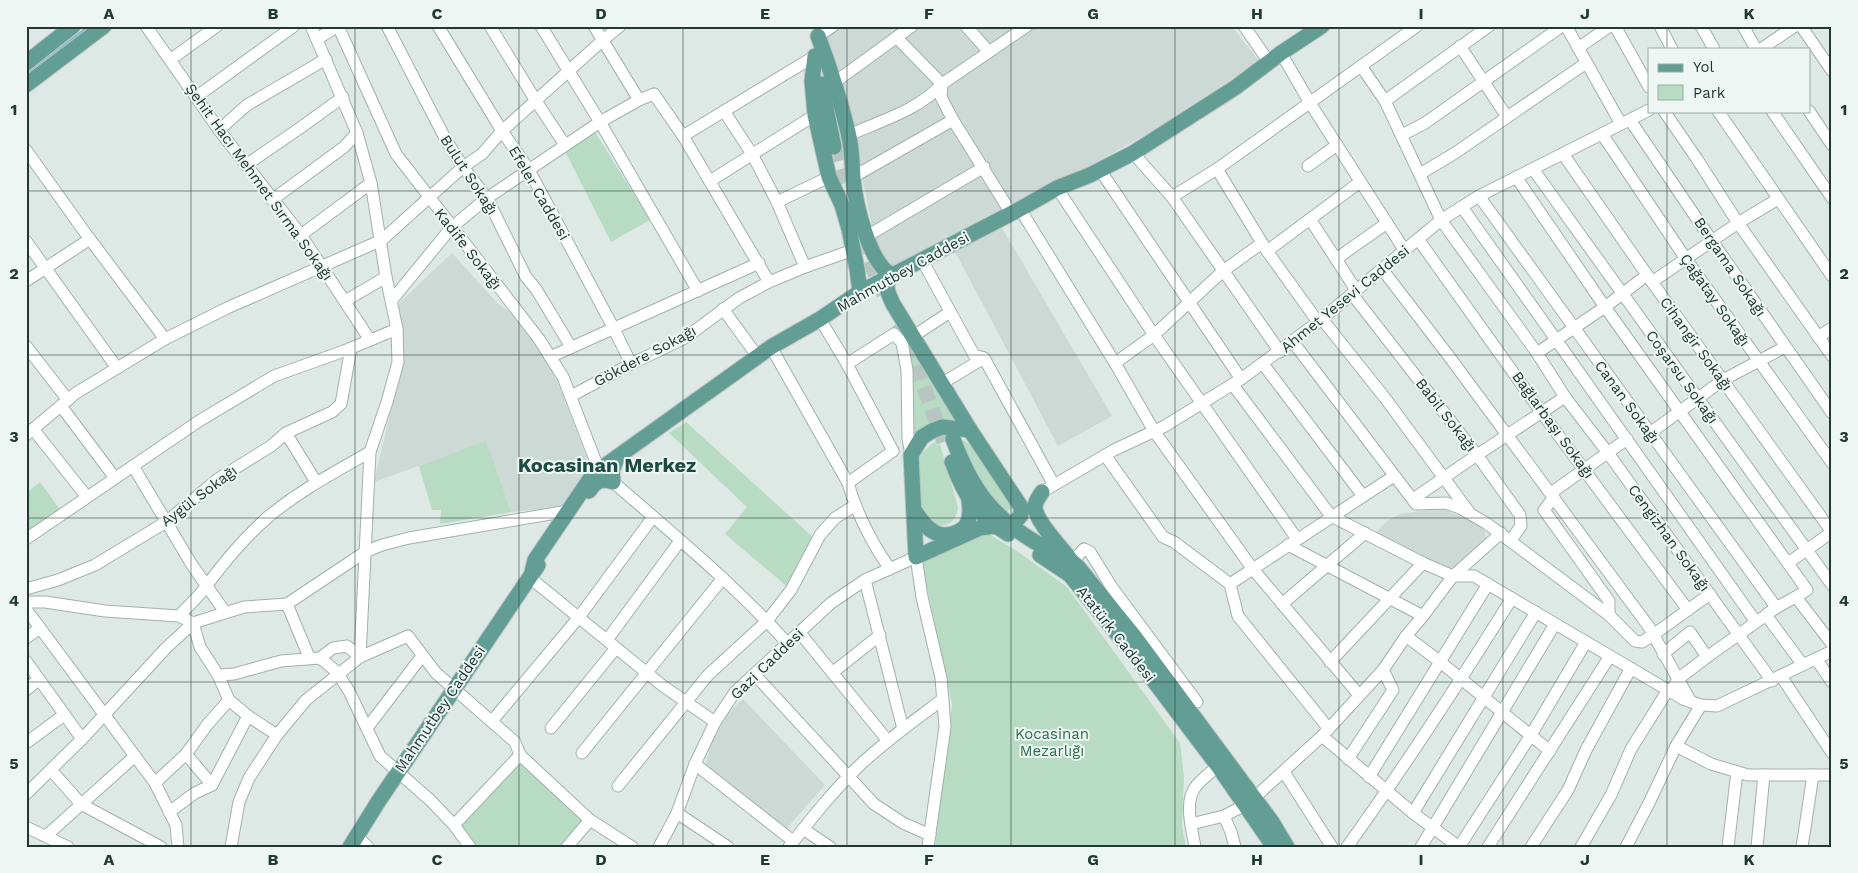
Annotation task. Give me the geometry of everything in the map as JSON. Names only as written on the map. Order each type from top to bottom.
[{"type":"main road","points":[[26,63],[74,26]]},
{"type":"main road","points":[[26,85],[104,26]]},
{"type":"main road","name":"Mahmutbey Caddesi","points":[[530,575],[535,560],[592,476],[758,357],[860,292],[1057,188],[1100,170],[1133,153],[1236,86],[1322,26]]},
{"type":"main road","points":[[814,30],[815,56],[812,81],[815,115],[829,177],[842,205],[849,229],[860,292]]},
{"type":"main road","points":[[814,30],[835,82],[841,142]]},
{"type":"main road","points":[[814,30],[841,142]]},
{"type":"main road","points":[[815,56],[853,177],[872,257],[866,262],[860,260],[853,250]]},
{"type":"main road","points":[[869,243],[880,265],[892,275],[887,280],[886,289],[912,336],[970,430],[1022,507],[1021,515],[1015,522],[980,528],[916,557],[911,455],[922,437],[932,431],[942,427],[970,430]]},
{"type":"main road","points":[[1001,525],[974,486],[948,440],[955,472],[969,500],[981,515],[1049,550],[1067,565],[1134,636],[1250,802],[1287,847]]},
{"type":"main road","points":[[612,482],[612,471],[617,458]]},
{"type":"main road","name":"Mahmutbey Caddesi","points":[[354,841],[530,575],[595,483],[600,480],[612,482]]},
{"type":"main road","points":[[1009,489],[1022,496],[1033,496],[1048,489]]},
{"type":"main road","points":[[1048,489],[1037,499],[1035,508],[1038,518],[1067,565]]},
{"type":"main road","points":[[914,510],[923,524],[936,533],[947,536],[967,526],[970,514],[969,500]]},
{"type":"main road","name":"Atatürk Caddesi","points":[[1067,565],[1070,575],[1135,656],[1218,766],[1250,802],[1274,847]]},
{"type":"street","name":"Şehit Hacı Mehmet Sırma Sokağı","points":[[146,26],[219,130],[301,235],[370,340]]},
{"type":"street","points":[[170,60],[217,26]]},
{"type":"street","points":[[196,97],[294,26]]},
{"type":"street","points":[[311,26],[358,133],[371,183],[382,240],[386,277],[397,329],[398,362],[370,452],[360,657]]},
{"type":"street","points":[[317,39],[338,26]]},
{"type":"street","name":"Kadife Sokağı","points":[[338,26],[396,154],[451,228],[539,339],[563,377],[599,470]]},
{"type":"street","name":"Bulut Sokağı","points":[[387,26],[446,140],[487,198],[526,277],[536,289],[571,347]]},
{"type":"street","name":"Efeler Caddesi","points":[[438,26],[502,131],[529,170],[631,364]]},
{"type":"street","points":[[490,26],[536,101],[566,145]]},
{"type":"street","points":[[542,26],[698,291]]},
{"type":"street","points":[[594,26],[639,100]]},
{"type":"street","points":[[87,497],[29,432],[65,403],[165,338],[227,308],[382,240],[482,154],[502,131],[568,70],[620,26]]},
{"type":"street","points":[[814,30],[833,26]]},
{"type":"street","points":[[835,82],[912,26]]},
{"type":"street","points":[[966,26],[989,52]]},
{"type":"street","points":[[841,142],[932,94],[942,84],[1027,26]]},
{"type":"street","points":[[1244,26],[1275,57],[1310,103],[1405,251]]},
{"type":"street","points":[[1172,197],[1217,169],[1417,26]]},
{"type":"street","points":[[1385,101],[1489,26]]},
{"type":"street","points":[[1402,135],[1426,123],[1564,26]]},
{"type":"street","name":"Bergama Sokağı","points":[[1564,26],[1586,63],[1626,122],[1832,413]]},
{"type":"street","points":[[1578,48],[1610,26]]},
{"type":"street","points":[[1615,26],[1648,86]]},
{"type":"street","points":[[1660,26],[1671,48]]},
{"type":"street","points":[[1701,26],[1713,48]]},
{"type":"street","points":[[1743,26],[1762,48],[1794,27],[1832,71]]},
{"type":"street","points":[[897,38],[942,84],[941,97],[953,120],[1016,211],[1114,362],[1154,431],[1252,568],[1358,695]]},
{"type":"street","points":[[1460,46],[1507,117]]},
{"type":"street","points":[[683,136],[815,56]]},
{"type":"street","points":[[219,130],[247,105],[326,59]]},
{"type":"street","points":[[1420,174],[1455,153],[1586,63]]},
{"type":"street","name":"Cengizhan Sokağı","points":[[1361,66],[1385,101],[1441,220],[1537,353],[1565,397],[1608,453],[1739,635],[1776,678],[1832,753]]},
{"type":"street","points":[[392,300],[451,228],[487,198],[600,122],[639,100],[654,94],[683,136],[769,282]]},
{"type":"street","points":[[246,165],[343,97]]},
{"type":"street","points":[[724,111],[752,154],[777,202],[805,267]]},
{"type":"street","name":"Ahmet Yesevi Caddesi","points":[[1048,489],[1105,455],[1154,431],[1202,404],[1237,382],[1293,342],[1441,220],[1479,196],[1648,111]]},
{"type":"street","points":[[1665,112],[1738,223],[1832,356]]},
{"type":"street","points":[[1719,112],[1832,276]]},
{"type":"street","points":[[1773,112],[1832,198]]},
{"type":"street","points":[[1810,112],[1832,145]]},
{"type":"street","points":[[710,181],[815,115]]},
{"type":"street","points":[[853,177],[953,120]]},
{"type":"street","points":[[272,200],[344,147],[358,133]]},
{"type":"street","name":"Çağatay Sokağı","points":[[1602,134],[1686,259],[1832,464]]},
{"type":"street","points":[[1308,166],[1337,145]]},
{"type":"street","points":[[26,150],[165,338]]},
{"type":"street","points":[[1133,153],[1172,197],[1280,352]]},
{"type":"street","name":"Cihangir Sokağı","points":[[1563,154],[1650,279],[1832,532]]},
{"type":"street","points":[[869,243],[984,167]]},
{"type":"street","points":[[1217,169],[1264,247],[1320,320],[1385,398],[1472,515]]},
{"type":"street","name":"Coşarsu Sokağı","points":[[1533,169],[1832,585]]},
{"type":"street","points":[[1100,170],[1189,304],[1237,382],[1331,516],[1423,563],[1453,576],[1474,576],[1669,691],[1696,704],[1717,706],[1832,651]]},
{"type":"street","points":[[777,202],[829,177]]},
{"type":"street","points":[[1516,177],[1605,307],[1807,590],[1776,607],[1678,679],[1631,750],[1611,795],[1581,847]]},
{"type":"street","points":[[1114,362],[1154,335],[1223,271],[1310,219],[1360,182]]},
{"type":"street","points":[[301,235],[371,183]]},
{"type":"street","points":[[1057,188],[1292,542],[1326,565],[1424,616]]},
{"type":"street","name":"Canan Sokağı","points":[[1479,196],[1776,607]]},
{"type":"street","points":[[1537,353],[1622,295],[1686,259],[1738,223],[1778,199]]},
{"type":"street","points":[[1462,207],[1627,439],[1761,619],[1803,665]]},
{"type":"street","name":"Babil Sokağı","points":[[1310,219],[1336,259],[1354,292],[1520,515],[1522,526],[1511,540]]},
{"type":"street","points":[[1336,259],[1387,223]]},
{"type":"street","points":[[26,282],[90,239]]},
{"type":"street","name":"Bağlarbaşı Sokağı","points":[[1418,239],[1542,413],[1585,468],[1688,610]]},
{"type":"street","points":[[26,241],[117,368]]},
{"type":"street","name":"Gökdere Sokağı","points":[[571,396],[685,338],[739,298],[769,282],[853,250]]},
{"type":"street","points":[[922,260],[974,355],[984,358],[1048,489]]},
{"type":"street","points":[[550,356],[759,263]]},
{"type":"street","points":[[1382,269],[1553,495],[1627,597],[1653,635],[1678,679],[1696,704]]},
{"type":"street","points":[[344,301],[386,277]]},
{"type":"street","points":[[723,309],[758,357]]},
{"type":"street","points":[[912,336],[950,312]]},
{"type":"street","points":[[820,319],[847,364],[893,451]]},
{"type":"street","points":[[1818,337],[1832,328]]},
{"type":"street","points":[[26,539],[199,421],[274,376],[352,348],[397,329]]},
{"type":"street","points":[[847,364],[894,334],[902,343],[906,370],[908,438],[911,455]]},
{"type":"street","points":[[1293,342],[1416,504],[1446,503],[1472,515],[1501,533],[1609,615],[1635,641],[1642,642],[1710,594]]},
{"type":"street","points":[[26,346],[115,478]]},
{"type":"street","points":[[1650,434],[1723,380],[1785,347]]},
{"type":"street","name":"Aygül Sokağı","points":[[26,589],[58,580],[95,565],[166,522],[218,479],[271,446],[286,433],[332,412],[341,404],[352,348]]},
{"type":"street","points":[[772,348],[848,482],[854,506],[872,544],[890,569]]},
{"type":"street","points":[[942,384],[984,358]]},
{"type":"street","points":[[1263,364],[1362,496]]},
{"type":"street","points":[[1413,500],[1444,477],[1565,397]]},
{"type":"street","points":[[286,433],[316,482]]},
{"type":"street","points":[[1609,615],[1609,601],[1544,510],[1553,495],[1585,468],[1627,439]]},
{"type":"street","points":[[848,482],[893,451],[903,451],[911,455]]},
{"type":"street","points":[[179,616],[207,586],[235,550],[268,517],[316,482],[370,452]]},
{"type":"street","points":[[1105,455],[1163,537],[1174,542],[1230,584],[1238,616],[1325,733],[1348,759],[1413,813],[1459,847],[1531,735],[1586,642]]},
{"type":"street","points":[[133,466],[166,522],[225,612]]},
{"type":"street","points":[[1230,584],[1394,476]]},
{"type":"street","points":[[612,482],[723,578],[788,644]]},
{"type":"street","points":[[618,786],[708,676],[767,621],[791,590],[820,535],[835,518],[854,506]]},
{"type":"street","points":[[26,794],[82,739],[166,648],[193,623],[244,607],[287,604],[365,552],[382,545],[409,538],[568,511]]},
{"type":"street","points":[[492,721],[579,617],[654,517]]},
{"type":"street","points":[[1788,563],[1832,532]]},
{"type":"street","points":[[1282,604],[1365,533]]},
{"type":"street","points":[[1190,824],[1224,816],[1250,802],[1284,772],[1325,733],[1383,670],[1406,636],[1424,616],[1453,576],[1501,533]]},
{"type":"street","points":[[607,640],[680,541]]},
{"type":"street","points":[[1067,565],[1084,550],[1090,552],[1111,586],[1197,702]]},
{"type":"street","points":[[755,675],[874,804],[929,841],[945,727],[941,678],[922,597],[916,557]]},
{"type":"street","name":"Gazi Caddesi","points":[[659,847],[676,813],[715,722],[735,692],[832,603],[865,580],[916,557]]},
{"type":"street","points":[[1330,662],[1423,563]]},
{"type":"street","points":[[530,575],[616,648],[685,702],[715,722]]},
{"type":"street","points":[[582,753],[723,578]]},
{"type":"street","points":[[865,580],[903,729]]},
{"type":"street","points":[[1369,777],[1488,584]]},
{"type":"street","points":[[1609,601],[1627,597]]},
{"type":"street","points":[[1796,597],[1832,644]]},
{"type":"street","points":[[1347,847],[1387,791],[1512,598]]},
{"type":"street","points":[[26,602],[45,602],[105,611],[179,616],[193,623],[200,647],[218,675],[229,700],[248,716],[277,735]]},
{"type":"street","points":[[287,604],[314,658],[338,674],[348,690],[380,756],[430,800],[454,825],[470,847]]},
{"type":"street","points":[[26,609],[155,783],[176,825],[178,847]]},
{"type":"street","points":[[1413,813],[1536,612]]},
{"type":"street","points":[[1421,847],[1555,624]]},
{"type":"street","points":[[26,638],[40,628]]},
{"type":"street","points":[[1663,654],[1690,632],[1707,657]]},
{"type":"street","points":[[800,633],[888,741]]},
{"type":"street","points":[[832,673],[880,635]]},
{"type":"street","points":[[231,847],[240,802],[249,778],[277,735],[306,700],[360,657],[408,636],[436,673],[515,742],[520,755],[590,820],[632,847]]},
{"type":"street","points":[[1406,636],[1550,751]]},
{"type":"street","points":[[218,675],[234,674],[281,661],[314,658],[333,648],[347,646],[360,657]]},
{"type":"street","points":[[551,728],[616,648]]},
{"type":"street","points":[[367,728],[422,656]]},
{"type":"street","points":[[1488,847],[1610,656]]},
{"type":"street","points":[[1816,660],[1832,682]]},
{"type":"street","points":[[26,661],[82,739]]},
{"type":"street","points":[[1531,847],[1568,790],[1586,750],[1631,668]]},
{"type":"street","points":[[1348,759],[1393,690],[1383,670]]},
{"type":"street","points":[[26,690],[38,679]]},
{"type":"street","points":[[696,764],[791,844],[823,804],[850,776],[888,741],[943,699]]},
{"type":"street","points":[[155,783],[186,754],[207,724],[229,700]]},
{"type":"street","points":[[1626,847],[1696,704]]},
{"type":"street","points":[[26,744],[64,715]]},
{"type":"street","points":[[169,812],[195,793],[212,785],[248,716]]},
{"type":"street","points":[[1676,746],[1711,764],[1748,775],[1832,775]]},
{"type":"street","points":[[186,754],[212,785]]},
{"type":"street","points":[[454,825],[520,755]]},
{"type":"street","points":[[46,836],[135,756]]},
{"type":"street","points":[[1194,847],[1190,824],[1190,801],[1195,786],[1218,766]]},
{"type":"street","points":[[51,770],[81,804],[161,847]]},
{"type":"street","points":[[1284,772],[1332,847]]},
{"type":"street","points":[[1728,847],[1737,772]]},
{"type":"street","points":[[1757,847],[1764,775]]},
{"type":"street","points":[[1802,847],[1813,775]]},
{"type":"street","points":[[676,813],[728,847]]},
{"type":"street","points":[[1224,816],[1235,847]]},
{"type":"street","points":[[567,847],[590,820]]},
{"type":"street","points":[[26,827],[68,847]]},
{"type":"street","points":[[803,829],[830,847]]},
{"type":"street","points":[[354,841],[368,847]]},
{"type":"shaded area","points":[[822,26],[1232,26],[1259,61],[1153,130],[1046,191],[892,270],[878,254],[840,72],[827,47]]},
{"type":"shaded area","points":[[1001,226],[1112,416],[1058,446],[953,248]]},
{"type":"shaded area","points":[[452,253],[498,304],[510,312],[527,330],[540,349],[559,385],[590,467],[561,507],[511,512],[485,442],[374,482],[404,354],[397,305]]},
{"type":"shaded area","points":[[1444,508],[1460,517],[1476,521],[1485,532],[1486,543],[1460,566],[1448,568],[1374,534],[1387,521],[1400,514]]},
{"type":"shaded area","points":[[743,699],[825,785],[786,829],[705,766],[712,741],[727,714]]},
{"type":"green space","points":[[595,132],[650,220],[611,242],[565,151]]},
{"type":"green space","points":[[910,342],[959,422],[923,428],[911,436]]},
{"type":"green space","points":[[686,422],[816,540],[789,588],[725,534],[747,507],[669,433]]},
{"type":"green space","points":[[958,437],[973,446],[1013,504],[1011,509],[1006,512],[987,497]]},
{"type":"green space","points":[[486,441],[511,512],[440,524],[441,510],[432,510],[419,466]]},
{"type":"green space","points":[[936,441],[937,445],[940,444],[958,508],[954,520],[940,526],[929,521],[925,516],[921,504],[918,478],[919,458]]},
{"type":"green space","points":[[40,482],[61,511],[26,534],[26,493]]},
{"type":"green space","name":"Kocasinan Mezarlığı","points":[[987,533],[1017,551],[1067,587],[1180,743],[1184,777],[1182,827],[1186,847],[935,847],[952,704],[921,559]]},
{"type":"green space","points":[[521,750],[597,822],[575,847],[477,847],[455,820]]},
{"type":"waterway","points":[[26,75],[89,26]]},
{"type":"tunnel","points":[[834,147],[853,212]]},
{"type":"tunnel","points":[[862,239],[867,256],[884,294]]},
{"type":"tunnel","points":[[899,323],[944,442]]},
{"type":"district","name":"Kocasinan Merkez","points":[[607,465]]}]
